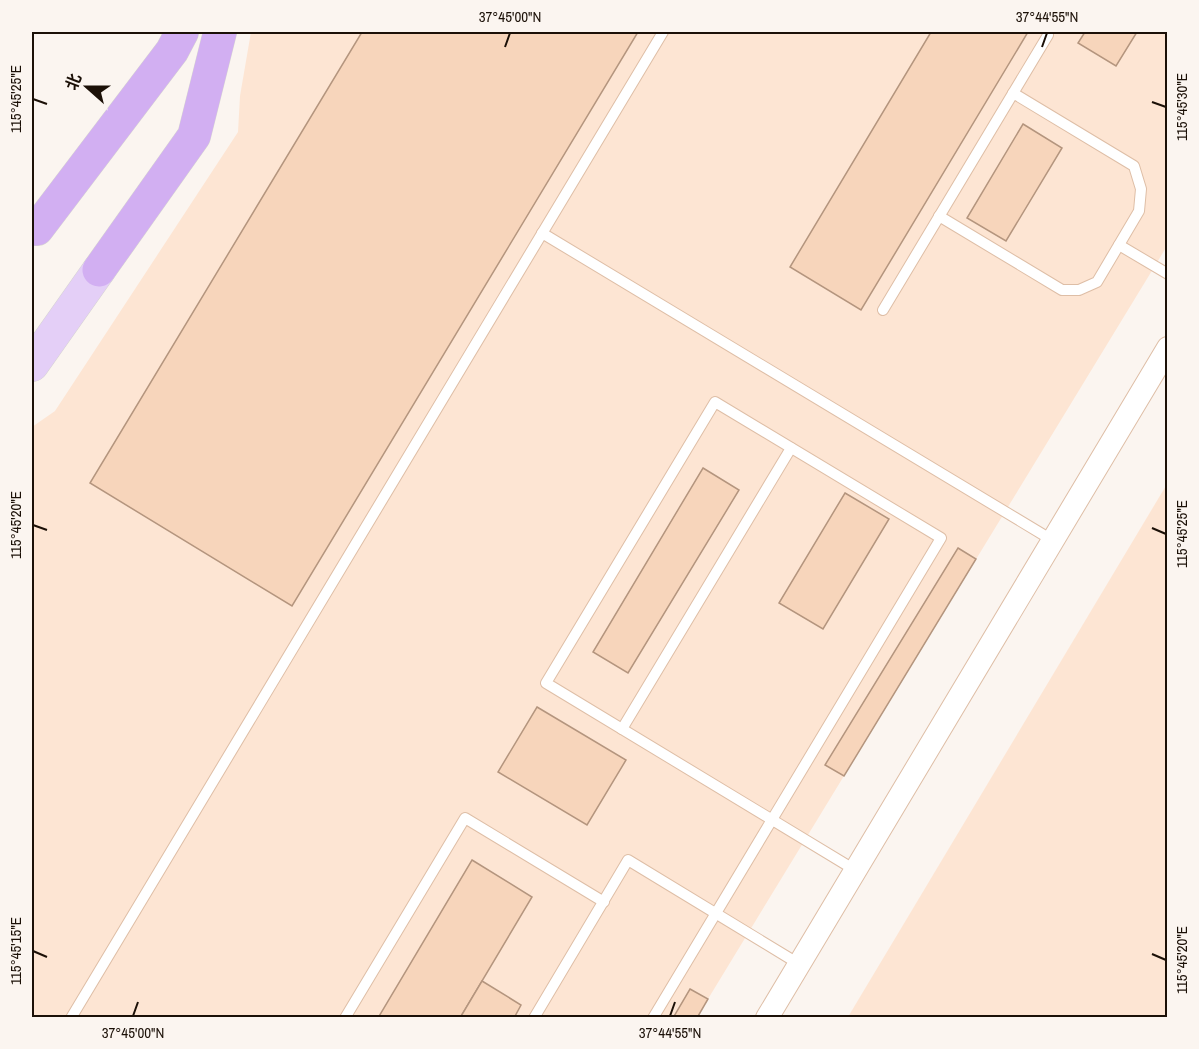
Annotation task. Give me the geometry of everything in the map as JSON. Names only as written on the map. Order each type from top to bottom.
[{"type":"highway","points":[[34,233],[172,51],[182,32]]},
{"type":"highway","points":[[99,270],[194,135],[220,32]]},
{"type":"main road","points":[[32,365],[99,270]]},
{"type":"street","points":[[767,1017],[1167,348]]},
{"type":"lane","points":[[71,1017],[663,32]]},
{"type":"lane","points":[[883,310],[1048,35]]},
{"type":"lane","points":[[939,216],[1062,290],[1079,290],[1097,282],[1139,211],[1142,189],[1134,166],[1013,93]]},
{"type":"lane","points":[[542,233],[1052,540]]},
{"type":"lane","points":[[1119,244],[1167,274]]},
{"type":"lane","points":[[653,1017],[772,820],[941,538],[715,402],[546,684],[622,729],[772,820],[855,870]]},
{"type":"lane","points":[[622,729],[791,447]]},
{"type":"lane","points":[[345,1017],[465,818],[604,902]]},
{"type":"lane","points":[[534,1017],[628,860],[799,964]]},
{"type":"shaded area","points":[[251,32],[1167,32],[1167,246],[697,1017],[32,1017],[32,427],[55,411],[238,132],[240,96]]},
{"type":"shaded area","points":[[1167,484],[1167,1017],[848,1017]]},
{"type":"building","points":[[362,32],[638,32],[292,606],[90,483]]},
{"type":"building","points":[[931,32],[1028,32],[861,310],[790,267]]},
{"type":"building","points":[[1085,32],[1137,32],[1116,66],[1078,43]]},
{"type":"building","points":[[1023,124],[1062,148],[1006,241],[967,218]]},
{"type":"building","points":[[703,468],[739,490],[628,673],[593,652]]},
{"type":"building","points":[[845,493],[889,519],[823,629],[779,603]]},
{"type":"building","points":[[958,548],[976,559],[844,776],[825,765]]},
{"type":"building","points":[[537,707],[626,760],[587,825],[498,772]]},
{"type":"building","points":[[472,860],[532,897],[460,1018],[378,1018]]},
{"type":"building","points":[[482,981],[521,1005],[514,1018],[460,1018]]},
{"type":"building","points":[[690,989],[708,999],[697,1018],[673,1018]]}]
